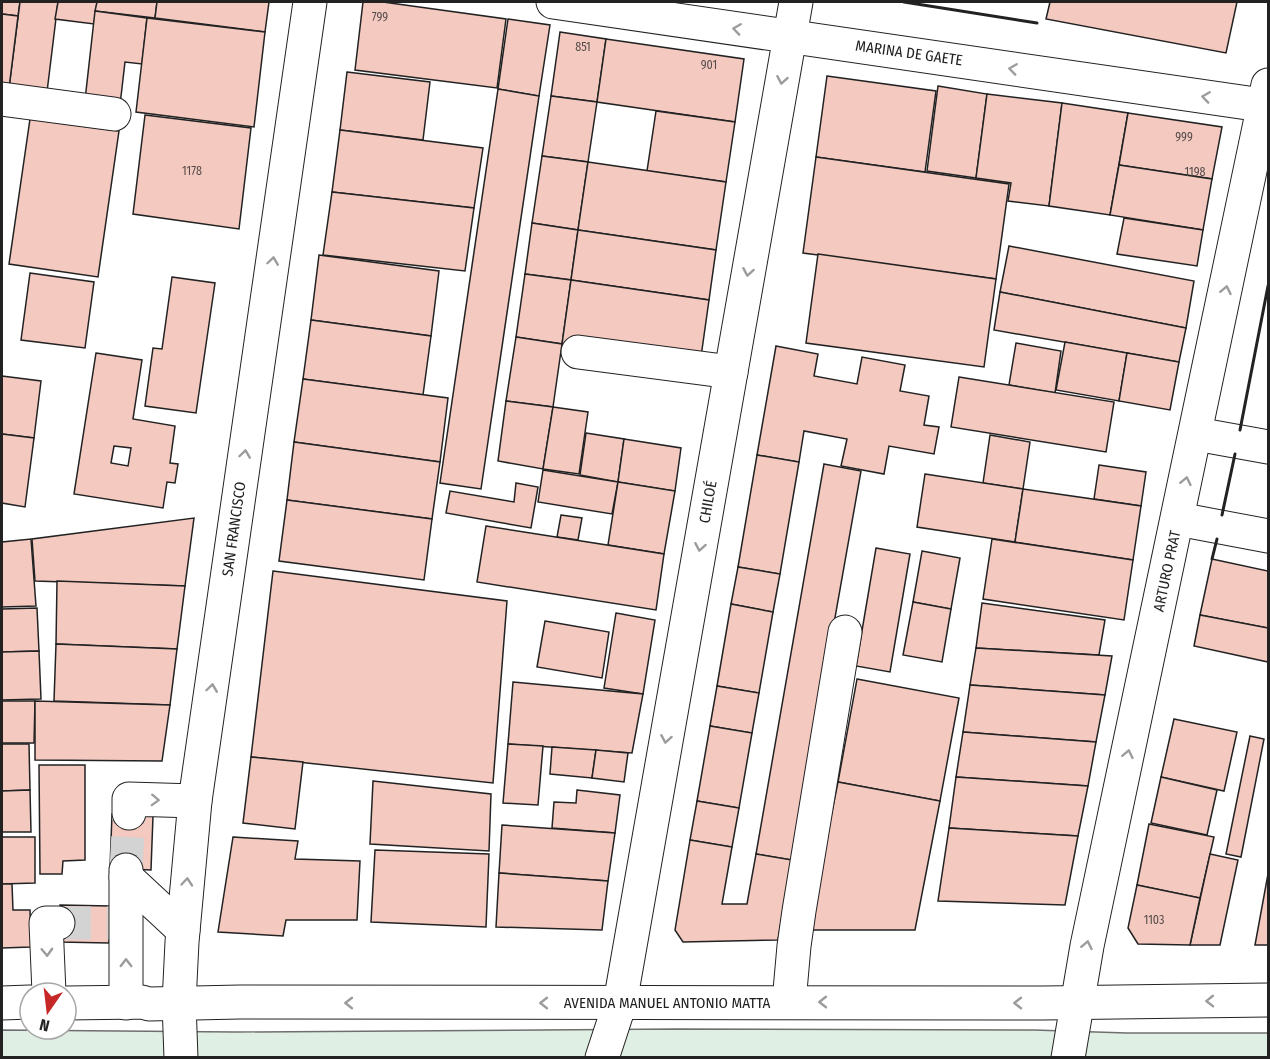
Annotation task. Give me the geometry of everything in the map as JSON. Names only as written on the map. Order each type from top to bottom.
[{"type":"street","name":"SAN FRANCISCO","points":[[181,1058],[179,1003],[195,801],[310,2]]},
{"type":"street","name":"MARINA DE GAETE","points":[[553,2],[1267,99]]},
{"type":"street","name":"CHILOÉ","points":[[602,1058],[620,1003],[796,2]]},
{"type":"street","points":[[2,99],[114,114]]},
{"type":"street","name":"ARTURO PRAT","points":[[1068,1058],[1090,934],[1267,99]]},
{"type":"street","points":[[578,352],[730,372]]},
{"type":"street","points":[[1196,434],[1269,447]]},
{"type":"street","points":[[1178,519],[1269,536]]},
{"type":"street","points":[[789,1002],[799,911],[845,632]]},
{"type":"street","points":[[129,813],[129,799],[195,801]]},
{"type":"street","points":[[126,1003],[119,923],[126,873],[183,930]]},
{"type":"street","points":[[48,981],[46,923],[58,923]]},
{"type":"street","name":"AVENIDA MANUEL ANTONIO MATTA","points":[[78,1003],[1269,1000]]},
{"type":"street","points":[[2,1003],[18,1002]]},
{"type":"green space","points":[[676,1029],[1268,1033],[1268,1058],[2,1058],[2,1030],[18,1030],[18,1041],[78,1041],[78,1031]]},
{"type":"building","points":[[2,2],[20,2],[18,16],[2,14]]},
{"type":"building","points":[[20,2],[58,2],[47,92],[9,88]]},
{"type":"building","points":[[58,2],[97,2],[94,24],[55,19]]},
{"type":"building","points":[[97,2],[157,2],[155,18],[95,11]]},
{"type":"building","points":[[157,2],[269,2],[265,32],[155,18]]},
{"type":"building","points":[[363,2],[383,2],[506,19],[497,88],[355,70]]},
{"type":"building","points":[[1050,2],[1237,2],[1226,53],[1046,19]]},
{"type":"building","points":[[95,11],[147,18],[142,64],[125,62],[120,105],[85,100]]},
{"type":"building","points":[[2,14],[18,16],[9,88],[2,87]]},
{"type":"building","points":[[147,18],[265,32],[254,127],[136,112]]},
{"type":"building","points":[[508,19],[550,25],[539,96],[498,89]]},
{"type":"building","points":[[560,32],[606,39],[597,102],[551,96]]},
{"type":"building","points":[[606,39],[744,59],[735,122],[597,102]]},
{"type":"building","points":[[347,72],[430,82],[423,140],[340,130]]},
{"type":"building","points":[[827,76],[936,91],[925,172],[816,157]]},
{"type":"building","points":[[938,86],[987,94],[976,178],[927,171]]},
{"type":"building","points":[[498,89],[539,96],[481,489],[440,483]]},
{"type":"building","points":[[987,94],[1062,103],[1049,206],[1008,201],[1011,183],[976,178]]},
{"type":"building","points":[[551,96],[597,102],[588,162],[542,156]]},
{"type":"building","points":[[1062,103],[1128,113],[1110,215],[1049,206]]},
{"type":"building","points":[[656,111],[735,122],[726,182],[647,171]]},
{"type":"building","points":[[1128,113],[1222,127],[1212,179],[1119,165]]},
{"type":"building","points":[[145,115],[251,128],[239,229],[133,214]]},
{"type":"building","points":[[30,119],[119,131],[98,277],[9,264]]},
{"type":"building","points":[[340,130],[483,148],[474,208],[332,192]]},
{"type":"building","points":[[542,156],[588,162],[578,230],[532,223]]},
{"type":"building","points":[[816,157],[1009,184],[996,279],[803,253]]},
{"type":"building","points":[[588,162],[726,182],[716,250],[578,230]]},
{"type":"building","points":[[1119,165],[1212,179],[1203,230],[1110,215]]},
{"type":"building","points":[[332,192],[474,208],[465,271],[323,255]]},
{"type":"building","points":[[1124,218],[1203,230],[1197,266],[1117,254]]},
{"type":"building","points":[[532,223],[578,230],[571,280],[525,274]]},
{"type":"building","points":[[578,230],[716,250],[709,300],[571,280]]},
{"type":"building","points":[[1009,246],[1194,281],[1186,328],[1000,292]]},
{"type":"building","points":[[818,254],[996,279],[984,367],[806,343]]},
{"type":"building","points":[[319,255],[439,271],[431,336],[311,320]]},
{"type":"building","points":[[30,273],[94,282],[85,348],[21,340]]},
{"type":"building","points":[[525,274],[571,280],[562,344],[516,337]]},
{"type":"building","points":[[172,277],[215,283],[196,413],[145,406],[153,348],[162,349]]},
{"type":"building","points":[[571,280],[709,300],[700,364],[562,344]]},
{"type":"building","points":[[1000,292],[1186,328],[1179,362],[994,330]]},
{"type":"building","points":[[311,320],[431,336],[423,395],[303,379]]},
{"type":"building","points":[[516,337],[562,344],[553,407],[506,401]]},
{"type":"building","points":[[1065,342],[1127,353],[1119,401],[1056,390]]},
{"type":"building","points":[[1016,343],[1061,351],[1055,393],[1009,385]]},
{"type":"building","points":[[776,346],[818,354],[814,376],[857,384],[862,357],[905,365],[900,391],[929,396],[924,425],[939,427],[934,454],[889,446],[884,474],[841,466],[847,439],[804,431],[799,462],[757,455]]},
{"type":"building","points":[[96,353],[142,360],[133,419],[175,426],[170,463],[178,464],[175,483],[167,482],[163,508],[74,494]],"holes":[[[114,446],[131,448],[128,466],[111,463]]]},
{"type":"building","points":[[1127,353],[1179,362],[1170,410],[1119,401]]},
{"type":"building","points":[[2,376],[41,381],[34,438],[2,434]]},
{"type":"building","points":[[959,377],[1114,402],[1106,452],[951,427]]},
{"type":"building","points":[[303,379],[448,398],[440,462],[294,442]]},
{"type":"building","points":[[506,401],[553,407],[543,469],[498,461]]},
{"type":"building","points":[[553,407],[588,412],[579,474],[543,469]]},
{"type":"building","points":[[586,433],[624,439],[618,482],[580,475]]},
{"type":"building","points":[[2,434],[34,438],[25,507],[2,503]]},
{"type":"building","points":[[990,435],[1030,442],[1023,489],[983,483]]},
{"type":"building","points":[[624,439],[681,448],[675,491],[618,482]]},
{"type":"building","points":[[294,442],[440,462],[432,519],[287,500]]},
{"type":"building","points":[[757,455],[799,462],[780,574],[738,567]]},
{"type":"building","points":[[824,464],[861,471],[792,860],[756,854]]},
{"type":"building","points":[[1099,465],[1146,472],[1141,506],[1094,499]]},
{"type":"building","points":[[543,470],[618,482],[612,514],[538,502]]},
{"type":"building","points":[[925,474],[1023,489],[1015,542],[917,527]]},
{"type":"building","points":[[618,482],[675,491],[664,554],[608,545]]},
{"type":"building","points":[[516,483],[538,487],[531,528],[446,513],[450,491],[514,502]]},
{"type":"building","points":[[1023,489],[1141,506],[1133,560],[1015,542]]},
{"type":"building","points":[[287,500],[432,519],[424,580],[279,561]]},
{"type":"building","points":[[561,515],[582,518],[578,540],[557,537]]},
{"type":"building","points":[[194,518],[185,586],[35,581],[32,539]]},
{"type":"building","points":[[486,526],[664,554],[656,610],[477,582]]},
{"type":"building","points":[[31,539],[36,606],[2,607],[2,542]]},
{"type":"building","points":[[992,539],[1133,560],[1124,620],[983,599]]},
{"type":"building","points":[[876,548],[910,554],[890,672],[856,666]]},
{"type":"building","points":[[922,551],[960,558],[951,609],[913,602]]},
{"type":"building","points":[[1212,559],[1268,571],[1268,628],[1200,615]]},
{"type":"building","points":[[738,567],[780,574],[773,612],[731,604]]},
{"type":"building","points":[[273,571],[507,601],[493,783],[251,757]]},
{"type":"building","points":[[57,581],[185,586],[177,649],[56,644]]},
{"type":"building","points":[[913,602],[951,609],[942,662],[903,655]]},
{"type":"building","points":[[982,603],[1105,620],[1099,655],[976,648]]},
{"type":"building","points":[[731,604],[773,612],[759,693],[717,686]]},
{"type":"building","points":[[37,608],[39,651],[2,652],[2,609]]},
{"type":"building","points":[[616,613],[655,620],[643,694],[604,688]]},
{"type":"building","points":[[1200,615],[1268,628],[1268,662],[1194,646]]},
{"type":"building","points":[[545,621],[609,632],[602,678],[537,667]]},
{"type":"building","points":[[56,644],[177,649],[170,705],[54,701]]},
{"type":"building","points":[[976,648],[1112,656],[1105,695],[970,685]]},
{"type":"building","points":[[39,651],[41,699],[2,700],[2,652]]},
{"type":"building","points":[[857,679],[959,698],[940,801],[838,782]]},
{"type":"building","points":[[513,682],[643,694],[632,753],[508,744]]},
{"type":"building","points":[[970,685],[1105,695],[1096,742],[963,732]]},
{"type":"building","points":[[717,686],[759,693],[752,733],[710,726]]},
{"type":"building","points":[[2,701],[35,701],[34,743],[2,743]]},
{"type":"building","points":[[35,701],[170,705],[162,761],[35,760]]},
{"type":"building","points":[[1174,719],[1237,732],[1224,791],[1161,777]]},
{"type":"building","points":[[710,726],[752,733],[739,808],[697,801]]},
{"type":"building","points":[[963,732],[1096,742],[1088,786],[956,777]]},
{"type":"building","points":[[1250,736],[1264,739],[1241,857],[1226,854]]},
{"type":"building","points":[[2,744],[29,744],[30,790],[2,791]]},
{"type":"building","points":[[508,744],[543,746],[538,805],[503,803]]},
{"type":"building","points":[[552,747],[596,750],[592,778],[550,774]]},
{"type":"building","points":[[596,750],[628,753],[624,782],[592,778]]},
{"type":"building","points":[[251,757],[303,762],[295,829],[243,823]]},
{"type":"building","points":[[39,765],[85,765],[85,860],[63,861],[62,874],[40,874]]},
{"type":"building","points":[[956,777],[1088,786],[1078,836],[949,828]]},
{"type":"building","points":[[1161,777],[1217,790],[1207,835],[1151,823]]},
{"type":"building","points":[[373,781],[491,794],[489,851],[370,844]]},
{"type":"building","points":[[838,782],[940,801],[915,930],[808,930]]},
{"type":"building","points":[[30,790],[31,832],[2,832],[2,791]]},
{"type":"building","points":[[577,790],[620,795],[615,833],[552,828],[554,802],[576,803]]},
{"type":"building","points":[[697,801],[739,808],[732,847],[690,840]]},
{"type":"building","points":[[112,814],[153,816],[151,870],[110,868]]},
{"type":"building","points":[[1149,824],[1214,837],[1200,898],[1137,885]]},
{"type":"building","points":[[502,825],[615,833],[608,881],[499,873]]},
{"type":"building","points":[[949,828],[1078,836],[1065,905],[938,901]]},
{"type":"building","points":[[2,837],[35,837],[35,883],[2,884]]},
{"type":"building","points":[[233,837],[298,841],[295,859],[360,861],[357,920],[286,920],[283,936],[218,932]]},
{"type":"building","points":[[690,840],[732,847],[722,904],[747,904],[756,854],[792,860],[778,940],[683,942],[675,930]]},
{"type":"building","points":[[375,850],[489,854],[486,927],[371,922]]},
{"type":"building","points":[[1210,854],[1238,860],[1220,945],[1190,945]]},
{"type":"building","points":[[499,873],[608,881],[602,930],[496,927]]},
{"type":"building","points":[[1268,874],[1268,945],[1255,945]]},
{"type":"building","points":[[2,884],[12,884],[13,910],[30,910],[31,947],[2,948]]},
{"type":"building","points":[[1137,885],[1200,898],[1190,945],[1138,944],[1128,928]]},
{"type":"building","points":[[60,905],[110,906],[109,943],[59,942]]},
{"type":"tunnel","points":[[126,870],[129,813]]},
{"type":"tunnel","points":[[58,923],[111,923]]},
{"type":"wall","points":[[904,2],[1037,23]]},
{"type":"wall","points":[[1240,430],[1268,286]]},
{"type":"wall","points":[[1222,515],[1235,454]]},
{"type":"wall","points":[[1212,559],[1217,539]]}]
